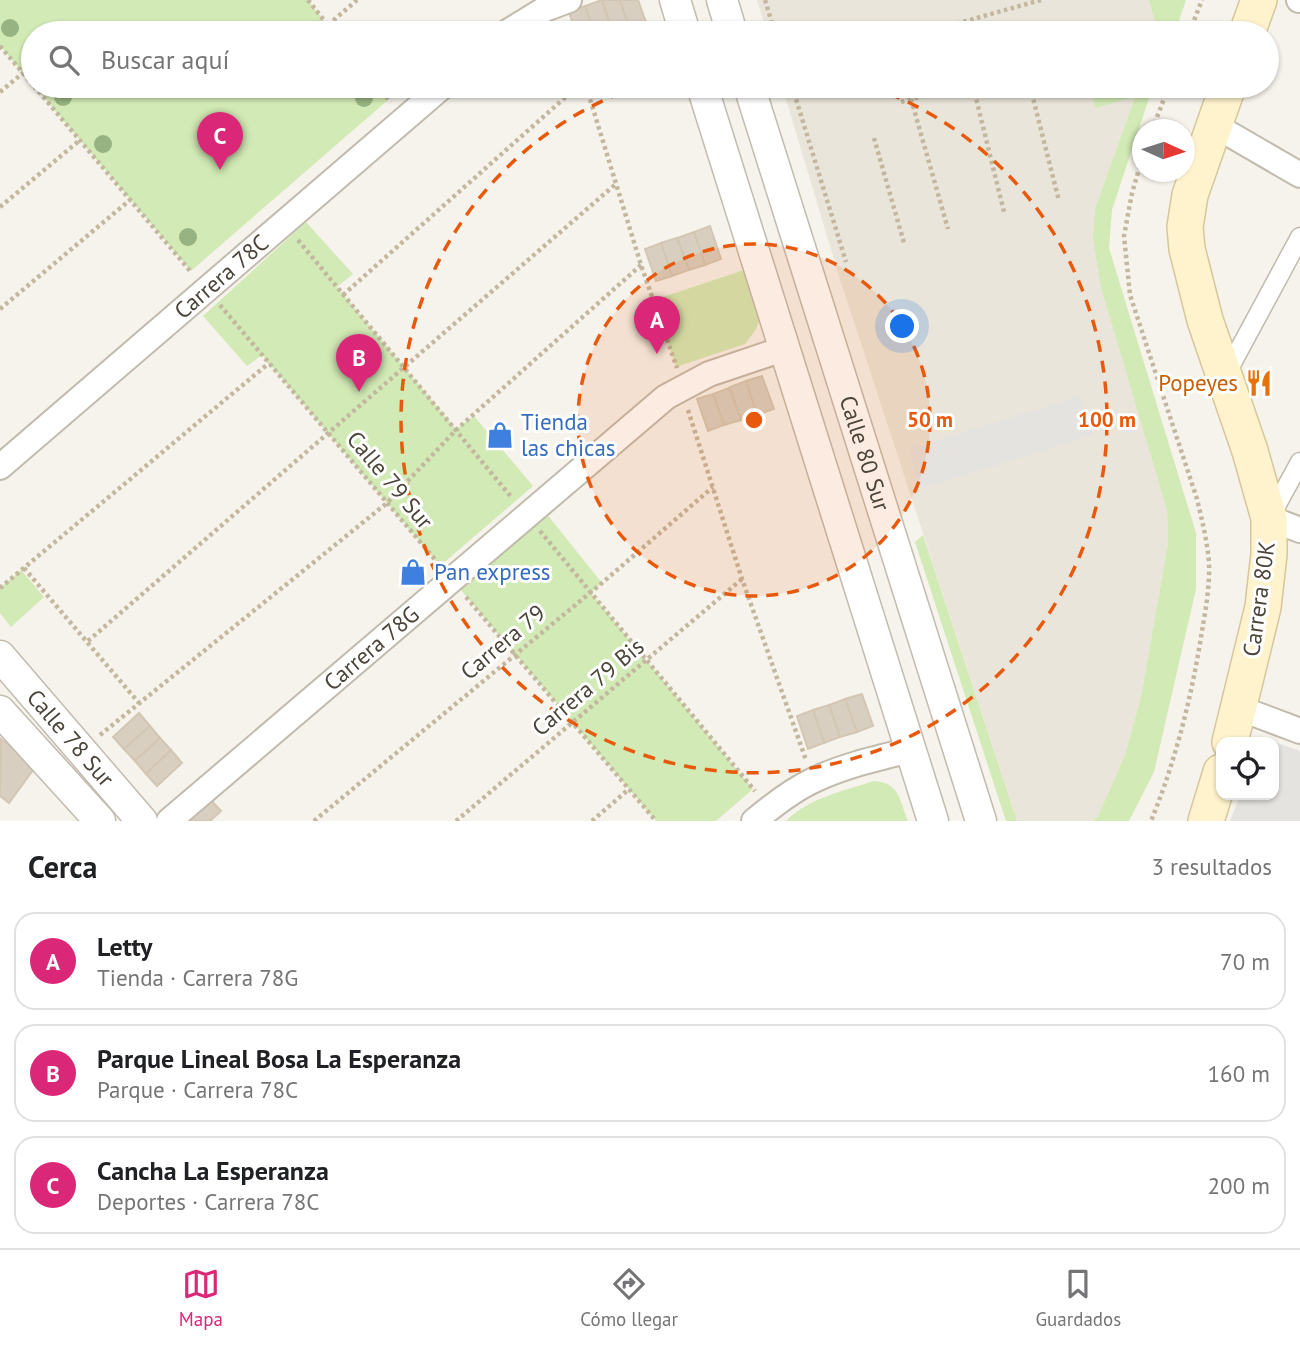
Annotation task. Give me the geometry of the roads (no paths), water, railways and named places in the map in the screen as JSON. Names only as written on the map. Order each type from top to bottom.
[{"type":"main road","points":[[1251,21],[1259,0]]},
{"type":"main road","points":[[1224,98],[1190,195],[1185,228],[1187,250],[1224,377],[1250,451],[1284,524]]},
{"type":"main road","name":"Carrera 80K","points":[[1231,737],[1263,607],[1268,564],[1284,524]]},
{"type":"main road","points":[[1206,821],[1216,788]]},
{"type":"street","points":[[522,21],[569,0]]},
{"type":"street","points":[[675,0],[681,21]]},
{"type":"street","points":[[722,0],[728,21]]},
{"type":"street","name":"Carrera 78C","points":[[0,467],[429,98]]},
{"type":"street","name":"Calle 80 Sur","points":[[706,98],[933,821]]},
{"type":"street","name":"Calle 80 Sur","points":[[753,98],[981,821]]},
{"type":"street","points":[[1214,125],[1300,175]]},
{"type":"street","points":[[1224,377],[1300,237]]},
{"type":"street","name":"Carrera 78G","points":[[169,821],[648,412],[681,388],[709,374],[786,348]]},
{"type":"street","name":"Carrera 80K","points":[[1284,524],[1300,462]]},
{"type":"street","name":"Calle 78 Sur","points":[[0,656],[142,821]]},
{"type":"street","points":[[1239,708],[1300,731]]},
{"type":"street","name":"Calle 78 Sur","points":[[0,711],[100,821]]},
{"type":"street","points":[[754,821],[790,793],[813,780],[870,760],[911,750]]},
{"type":"place","name":"Cancha La Esperanza","points":[[220,170]]},
{"type":"place","name":"Letty","points":[[657,354]]},
{"type":"place","name":"Popeyes","points":[[1259,383]]},
{"type":"place","name":"Parque Lineal Bosa La Esperanza","points":[[359,392]]},
{"type":"place","name":"Tienda las chicas","points":[[500,435]]},
{"type":"place","name":"Pan express","points":[[413,572]]}]
